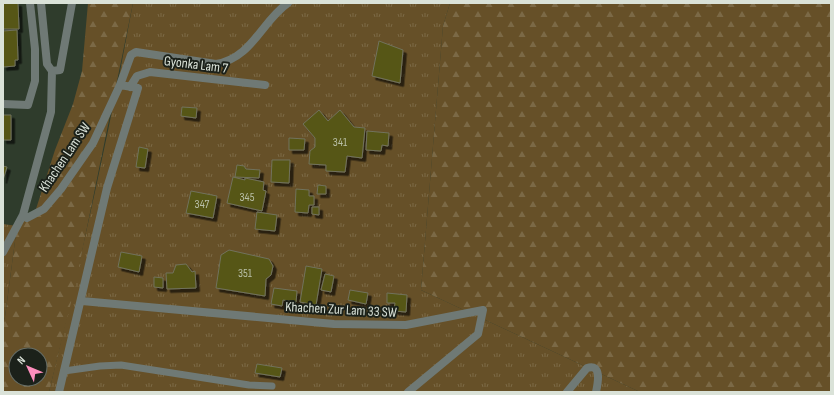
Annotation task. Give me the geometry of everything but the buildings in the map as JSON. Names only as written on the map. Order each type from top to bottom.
[{"type":"street","points":[[3,104],[28,105],[35,81],[35,49],[30,3]]},
{"type":"street","name":"Khachen Lam SW","points":[[41,3],[47,64],[52,71],[51,112],[22,215],[27,218],[44,209],[61,189],[93,143],[120,85]]},
{"type":"street","points":[[52,71],[60,70],[72,3]]},
{"type":"street","points":[[59,392],[108,188],[138,88],[120,85],[131,55],[136,52],[216,64],[229,62],[239,56],[288,3]]},
{"type":"street","name":"Gyonka Lam 7","points":[[130,87],[137,76],[150,72],[265,85]]},
{"type":"street","points":[[3,252],[22,215]]},
{"type":"street","name":"Khachen Zur Lam 33 SW","points":[[82,301],[334,324],[406,325],[483,310],[478,334],[408,392]]},
{"type":"street","points":[[567,392],[586,368],[591,367],[595,368],[599,374],[596,392]]},
{"type":"lane","points":[[64,371],[100,366],[121,365],[249,385],[272,386]]},
{"type":"green space","points":[[88,3],[133,3],[75,286],[49,392],[3,392],[3,323],[17,226],[36,209],[55,150],[73,104],[82,71]]},
{"type":"green space","points":[[133,3],[450,3],[443,26],[421,290],[640,392],[49,392],[94,198]]},
{"type":"green space","points":[[450,3],[831,3],[831,392],[640,392],[421,290],[443,26]]},
{"type":"green space","points":[[3,224],[17,226],[3,323]]}]
